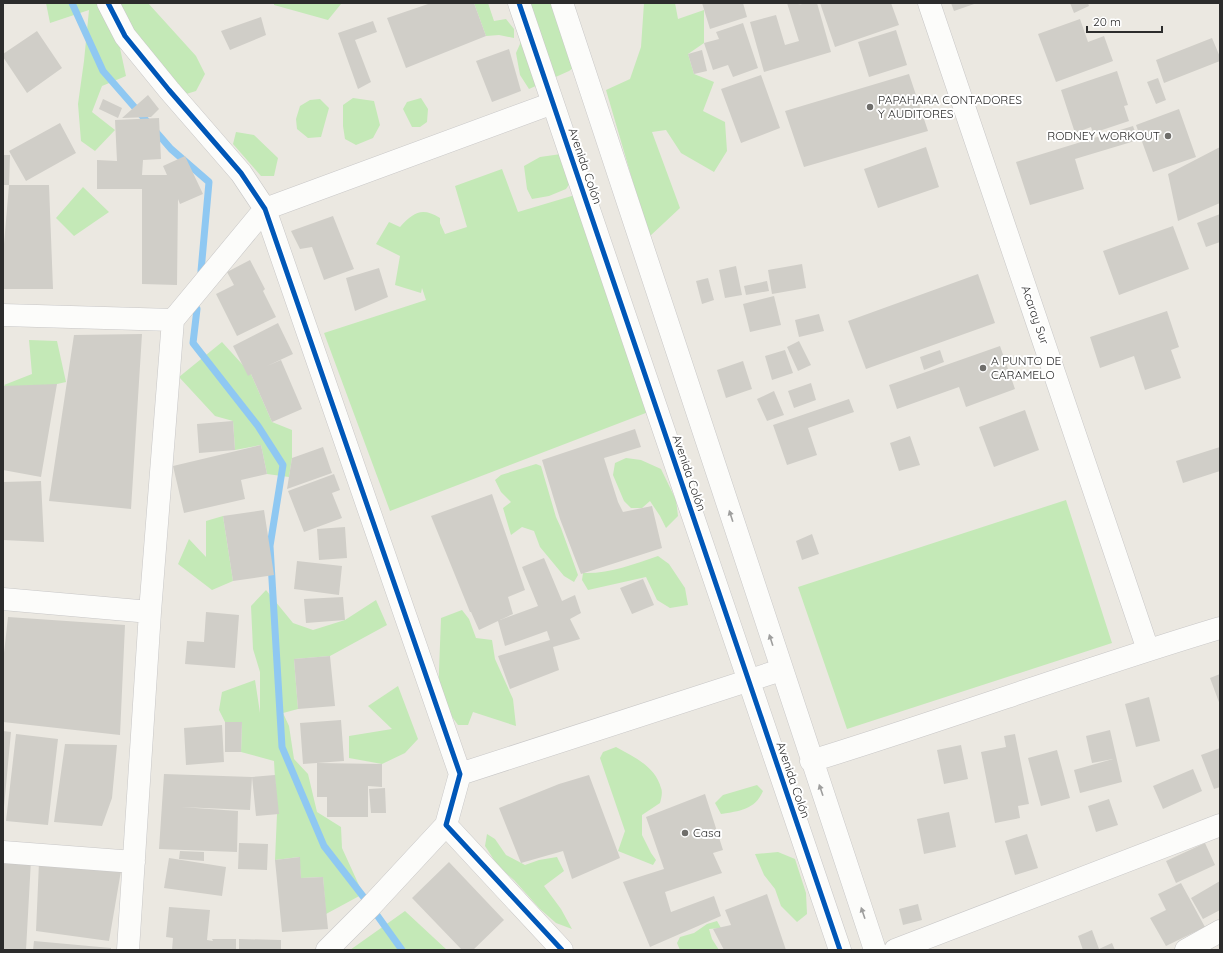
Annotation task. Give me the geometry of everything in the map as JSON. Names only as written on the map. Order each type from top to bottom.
[{"type":"street","points":[[108,3],[125,36],[240,173],[265,209],[460,774],[446,825],[370,907],[327,950]]},
{"type":"street","name":"Avenida Colón","points":[[519,3],[840,950]]},
{"type":"street","points":[[562,3],[811,761],[875,950]]},
{"type":"street","name":"Acaray Sur","points":[[929,3],[1148,650]]},
{"type":"street","points":[[128,950],[150,612],[173,320],[265,209],[553,104]]},
{"type":"street","points":[[3,315],[173,320]]},
{"type":"street","points":[[3,599],[150,612]]},
{"type":"street","points":[[811,761],[1148,650],[1220,628]]},
{"type":"street","points":[[460,774],[782,670]]},
{"type":"street","points":[[446,825],[562,950]]},
{"type":"street","points":[[895,950],[1220,825]]},
{"type":"street","points":[[3,852],[134,862]]},
{"type":"street","points":[[1186,950],[1220,931]]},
{"type":"green space","points":[[46,3],[106,3],[112,11],[126,76],[102,86],[92,112],[115,130],[95,151],[81,141],[78,104],[89,10],[50,23]]},
{"type":"green space","points":[[118,3],[148,3],[196,56],[205,74],[196,91],[183,95],[121,28]]},
{"type":"green space","points":[[274,3],[341,4],[328,20],[274,5]]},
{"type":"green space","points":[[474,3],[488,3],[494,21],[506,19],[514,29],[514,38],[499,35],[486,36]]},
{"type":"green space","points":[[519,3],[545,3],[562,5],[581,62],[569,71],[529,89],[520,75],[516,53],[520,44]]},
{"type":"green space","points":[[644,3],[675,3],[678,19],[704,10],[704,43],[688,54],[694,74],[714,82],[703,111],[725,122],[727,151],[714,172],[681,153],[666,130],[652,132],[680,208],[649,237],[606,90],[630,79],[641,47]]},
{"type":"green space","points":[[353,98],[374,101],[380,125],[373,138],[356,145],[345,139],[343,126],[343,105]]},
{"type":"green space","points":[[421,98],[428,109],[427,122],[420,127],[412,127],[403,109],[407,102]]},
{"type":"green space","points":[[320,99],[329,108],[321,137],[308,138],[297,129],[296,119],[300,106],[310,100]]},
{"type":"green space","points":[[236,132],[254,135],[278,158],[274,176],[261,176],[233,144]]},
{"type":"green space","points":[[561,154],[575,176],[566,189],[549,196],[532,199],[527,189],[524,166],[540,157]]},
{"type":"green space","points":[[502,169],[518,212],[575,195],[651,411],[390,511],[324,333],[426,300],[422,288],[421,293],[395,285],[400,256],[376,244],[389,222],[400,227],[414,215],[423,212],[440,218],[440,223],[445,234],[467,227],[455,186]]},
{"type":"green space","points":[[83,187],[109,212],[74,236],[56,218]]},
{"type":"green space","points":[[29,340],[57,341],[66,382],[57,384],[23,402],[4,385],[32,374]]},
{"type":"green space","points":[[222,342],[251,374],[272,422],[292,430],[292,458],[289,477],[267,474],[261,445],[235,450],[233,421],[215,416],[179,377]]},
{"type":"green space","points":[[626,458],[641,460],[661,469],[676,500],[678,516],[666,528],[650,501],[642,508],[631,508],[624,501],[613,475],[615,463]]},
{"type":"green space","points":[[536,464],[541,466],[556,517],[578,575],[574,582],[564,576],[540,547],[534,531],[522,527],[511,535],[503,508],[511,502],[501,492],[495,480],[501,475]]},
{"type":"green space","points":[[1066,500],[1112,643],[847,729],[798,587]]},
{"type":"green space","points":[[223,516],[233,581],[212,590],[178,564],[189,539],[206,557],[206,521]]},
{"type":"green space","points":[[658,556],[669,564],[685,588],[688,605],[670,608],[657,600],[646,577],[588,590],[582,580],[583,573],[612,570]]},
{"type":"green space","points":[[266,590],[293,623],[313,630],[345,620],[376,600],[387,625],[330,656],[294,659],[298,709],[283,713],[289,726],[294,759],[308,774],[317,812],[341,827],[342,848],[363,894],[326,914],[323,877],[301,878],[299,857],[275,860],[277,814],[274,761],[241,752],[242,722],[225,722],[219,710],[222,692],[255,680],[260,713],[260,672],[253,649],[251,606]]},
{"type":"green space","points":[[462,610],[469,619],[476,638],[492,640],[495,659],[513,699],[516,726],[473,712],[468,725],[458,725],[438,697],[441,618]]},
{"type":"green space","points":[[398,686],[418,739],[405,753],[382,764],[349,758],[349,736],[392,729],[368,706]]},
{"type":"green space","points":[[616,747],[649,768],[658,780],[662,790],[660,803],[642,815],[642,835],[656,860],[653,865],[618,851],[625,831],[600,758],[603,752]]},
{"type":"green space","points":[[757,785],[763,791],[756,802],[746,808],[721,814],[715,803],[723,795]]},
{"type":"green space","points":[[487,834],[495,839],[506,855],[525,865],[539,860],[557,857],[564,871],[544,886],[561,909],[572,929],[556,923],[540,909],[514,880],[498,866],[485,846]]},
{"type":"green space","points":[[778,852],[795,859],[806,893],[807,914],[797,922],[781,906],[775,889],[764,875],[755,854]]},
{"type":"green space","points":[[405,911],[447,950],[350,950]]},
{"type":"green space","points":[[717,921],[721,928],[709,929],[712,939],[719,950],[680,950],[677,943],[680,937],[694,933],[707,924]]},
{"type":"building","points":[[431,3],[474,3],[486,36],[406,68],[387,18]]},
{"type":"building","points":[[702,3],[743,3],[747,17],[710,29]]},
{"type":"building","points":[[787,3],[803,3],[798,5],[817,3],[831,52],[764,72],[750,22],[776,15],[785,45],[799,41]]},
{"type":"building","points":[[820,3],[891,3],[899,25],[835,47]]},
{"type":"building","points":[[951,3],[977,3],[954,11]]},
{"type":"building","points":[[1070,3],[1088,3],[1089,6],[1074,13]]},
{"type":"building","points":[[261,17],[266,35],[230,50],[221,31]]},
{"type":"building","points":[[1080,19],[1088,42],[1104,36],[1113,61],[1056,82],[1038,34]]},
{"type":"building","points":[[373,21],[377,32],[355,40],[371,82],[358,89],[338,33]]},
{"type":"building","points":[[743,23],[758,68],[733,77],[728,65],[713,70],[704,43],[719,39],[716,32]]},
{"type":"building","points":[[896,30],[907,65],[869,77],[858,42]]},
{"type":"building","points":[[37,31],[62,68],[27,93],[3,57],[3,54]]},
{"type":"building","points":[[1212,38],[1220,57],[1220,61],[1164,83],[1156,60]]},
{"type":"building","points":[[509,49],[521,91],[492,102],[476,61]]},
{"type":"building","points":[[702,50],[707,71],[694,74],[688,54]]},
{"type":"building","points":[[1117,71],[1128,105],[1124,106],[1129,121],[1093,133],[1091,127],[1075,133],[1061,90]]},
{"type":"building","points":[[909,74],[928,131],[804,167],[785,111]]},
{"type":"building","points":[[761,75],[780,128],[741,143],[721,89]]},
{"type":"building","points":[[1158,78],[1166,100],[1156,104],[1147,82]]},
{"type":"building","points":[[148,95],[159,109],[151,117],[122,118]]},
{"type":"building","points":[[103,99],[122,108],[118,118],[99,109]]},
{"type":"building","points":[[1179,109],[1196,157],[1153,172],[1136,125]]},
{"type":"building","points":[[159,118],[161,159],[143,160],[142,175],[167,175],[163,166],[185,156],[203,194],[180,204],[178,199],[177,285],[142,284],[142,189],[97,189],[97,160],[117,161],[115,120]]},
{"type":"building","points":[[60,123],[76,153],[26,181],[9,151]]},
{"type":"building","points":[[1133,126],[1138,140],[1075,159],[1084,189],[1030,205],[1016,162]]},
{"type":"building","points":[[926,147],[939,187],[878,208],[864,169]]},
{"type":"building","points":[[1220,147],[1220,203],[1178,221],[1168,174]]},
{"type":"building","points":[[3,155],[10,155],[9,185],[3,185]]},
{"type":"building","points":[[9,185],[49,185],[53,289],[3,289],[3,256]]},
{"type":"building","points":[[1220,214],[1220,242],[1206,247],[1197,223]]},
{"type":"building","points":[[333,216],[354,269],[324,280],[312,247],[300,249],[291,231]]},
{"type":"building","points":[[1173,226],[1189,269],[1119,295],[1103,251]]},
{"type":"building","points":[[250,260],[265,289],[263,291],[276,317],[237,336],[216,294],[234,285],[227,272]]},
{"type":"building","points":[[802,264],[806,288],[772,294],[768,270]]},
{"type":"building","points":[[736,266],[742,295],[725,298],[719,270]]},
{"type":"building","points":[[379,268],[388,297],[355,311],[346,278]]},
{"type":"building","points":[[978,274],[995,323],[866,369],[848,321]]},
{"type":"building","points":[[708,278],[714,300],[702,304],[696,281]]},
{"type":"building","points":[[767,281],[769,291],[746,295],[744,286]]},
{"type":"building","points":[[774,296],[781,325],[750,332],[743,304]]},
{"type":"building","points":[[1167,311],[1179,347],[1171,350],[1181,378],[1145,390],[1134,356],[1100,368],[1090,337]]},
{"type":"building","points":[[819,314],[824,331],[799,337],[795,320]]},
{"type":"building","points":[[278,323],[293,354],[267,366],[281,360],[302,409],[272,422],[251,374],[248,376],[233,346]]},
{"type":"building","points":[[142,334],[131,509],[49,501],[74,335]]},
{"type":"building","points":[[799,341],[811,365],[798,371],[787,347]]},
{"type":"building","points":[[1000,346],[1015,389],[966,407],[959,387],[897,409],[889,385]]},
{"type":"building","points":[[785,350],[793,373],[772,380],[765,356]]},
{"type":"building","points":[[940,350],[944,362],[924,370],[920,357]]},
{"type":"building","points":[[743,361],[752,389],[726,398],[717,370]]},
{"type":"building","points":[[811,383],[816,400],[794,408],[788,391]]},
{"type":"building","points":[[57,384],[41,477],[3,470],[3,386]]},
{"type":"building","points":[[774,391],[784,415],[767,421],[757,399]]},
{"type":"building","points":[[849,399],[854,412],[808,428],[817,455],[787,465],[773,425]]},
{"type":"building","points":[[1025,410],[1039,450],[994,467],[979,427]]},
{"type":"building","points":[[233,421],[235,450],[199,453],[197,424]]},
{"type":"building","points":[[635,429],[641,447],[604,458],[618,502],[623,512],[652,506],[662,548],[581,574],[560,519],[542,460]]},
{"type":"building","points":[[910,436],[920,465],[899,471],[890,443]]},
{"type":"building","points":[[261,445],[267,474],[241,480],[245,499],[184,513],[173,466]]},
{"type":"building","points":[[323,447],[332,473],[287,489],[292,458]]},
{"type":"building","points":[[1220,447],[1220,471],[1183,483],[1176,461]]},
{"type":"building","points":[[334,474],[340,490],[332,493],[342,518],[304,532],[288,491]]},
{"type":"building","points":[[41,481],[44,542],[3,540],[3,482]]},
{"type":"building","points":[[492,494],[525,590],[508,597],[513,614],[500,620],[538,606],[522,567],[544,558],[562,601],[575,595],[581,613],[570,619],[580,639],[553,647],[559,670],[510,689],[498,656],[550,640],[547,631],[505,646],[498,621],[479,630],[470,612],[431,516]]},
{"type":"building","points":[[264,510],[274,575],[233,581],[223,516]]},
{"type":"building","points":[[345,527],[347,558],[319,560],[317,529]]},
{"type":"building","points":[[812,534],[819,554],[802,560],[796,541]]},
{"type":"building","points":[[297,561],[342,566],[339,595],[294,589]]},
{"type":"building","points":[[643,579],[654,605],[632,614],[620,588]]},
{"type":"building","points":[[343,597],[345,620],[306,623],[304,599]]},
{"type":"building","points":[[206,612],[239,615],[235,668],[185,664],[187,641],[204,642]]},
{"type":"building","points":[[8,617],[125,625],[120,735],[3,722],[3,662]]},
{"type":"building","points":[[330,656],[335,706],[298,709],[294,659]]},
{"type":"building","points":[[1220,674],[1220,705],[1210,678]]},
{"type":"building","points":[[1149,697],[1160,741],[1136,747],[1125,704]]},
{"type":"building","points":[[341,720],[344,761],[303,764],[300,723]]},
{"type":"building","points":[[225,722],[242,722],[241,752],[225,752]]},
{"type":"building","points":[[222,725],[224,762],[186,765],[184,728]]},
{"type":"building","points":[[1110,730],[1122,782],[1080,793],[1074,770],[1113,759],[1092,763],[1086,736]]},
{"type":"building","points":[[3,731],[11,732],[4,807],[3,806]]},
{"type":"building","points":[[16,734],[58,739],[48,825],[6,821]]},
{"type":"building","points":[[1015,734],[1029,804],[1018,806],[1020,818],[995,823],[981,752],[1006,747],[1004,736]]},
{"type":"building","points":[[65,744],[117,745],[112,798],[102,826],[54,822]]},
{"type":"building","points":[[961,745],[968,779],[944,784],[937,750]]},
{"type":"building","points":[[1220,748],[1220,787],[1214,789],[1201,755]]},
{"type":"building","points":[[1057,750],[1070,798],[1041,806],[1028,758]]},
{"type":"building","points":[[317,763],[382,764],[382,787],[368,786],[368,817],[327,817],[327,797],[317,797]]},
{"type":"building","points":[[1193,769],[1202,791],[1163,809],[1153,786]]},
{"type":"building","points":[[164,774],[252,777],[250,810],[181,807],[238,811],[237,852],[159,849]]},
{"type":"building","points":[[275,775],[279,814],[256,816],[252,777]]},
{"type":"building","points":[[589,775],[620,858],[572,879],[563,851],[521,863],[499,808],[559,784]]},
{"type":"building","points":[[385,788],[386,813],[371,813],[369,789]]},
{"type":"building","points":[[705,794],[723,850],[713,853],[722,873],[665,892],[671,912],[714,896],[721,916],[650,947],[623,882],[664,869],[646,817]]},
{"type":"building","points":[[1109,799],[1118,825],[1096,832],[1088,806]]},
{"type":"building","points":[[949,812],[956,847],[924,854],[917,819]]},
{"type":"building","points":[[1027,834],[1038,868],[1015,875],[1005,841]]},
{"type":"building","points":[[239,843],[268,844],[267,870],[238,869]]},
{"type":"building","points":[[1205,843],[1215,865],[1176,883],[1166,861]]},
{"type":"building","points":[[180,851],[204,852],[204,861],[179,859]]},
{"type":"building","points":[[300,857],[301,878],[323,877],[328,929],[282,932],[275,860]]},
{"type":"building","points":[[169,858],[226,867],[222,896],[164,888]]},
{"type":"building","points":[[31,860],[26,950],[3,950],[3,861]]},
{"type":"building","points":[[39,862],[121,871],[109,941],[36,931]]},
{"type":"building","points":[[449,862],[504,920],[473,950],[462,950],[412,898]]},
{"type":"building","points":[[1220,881],[1220,910],[1203,919],[1191,898]]},
{"type":"building","points":[[1181,883],[1205,927],[1166,946],[1150,918],[1166,910],[1158,894]]},
{"type":"building","points":[[767,894],[786,950],[724,950],[713,929],[731,925],[725,910]]},
{"type":"building","points":[[918,904],[922,920],[903,925],[899,909]]},
{"type":"building","points":[[169,907],[210,910],[207,940],[213,941],[212,939],[236,939],[236,950],[172,950],[173,938],[166,937]]},
{"type":"building","points":[[1092,930],[1099,949],[1112,943],[1115,950],[1083,950],[1078,936]]},
{"type":"building","points":[[239,939],[281,940],[281,950],[239,950]]},
{"type":"building","points":[[34,941],[111,948],[111,950],[33,950]]},
{"type":"waterway","points":[[72,3],[103,71],[171,149],[209,182],[201,271]]},
{"type":"waterway","points":[[197,309],[193,343],[258,426],[283,465],[270,546],[282,747],[324,846],[369,904],[402,950]]},
{"type":"cycle path","points":[[108,3],[125,36],[169,90],[241,173],[265,209],[460,774],[446,825],[562,950]]},
{"type":"cycle path","points":[[519,3],[840,950]]},
{"type":"place","name":"PAPAHARA CONTADORES Y AUDITORES","points":[[870,107]]},
{"type":"place","name":"RODNEY WORKOUT","points":[[1168,136]]},
{"type":"place","name":"A PUNTO DE CARAMELO","points":[[983,368]]},
{"type":"place","name":"Casa","points":[[685,833]]}]
